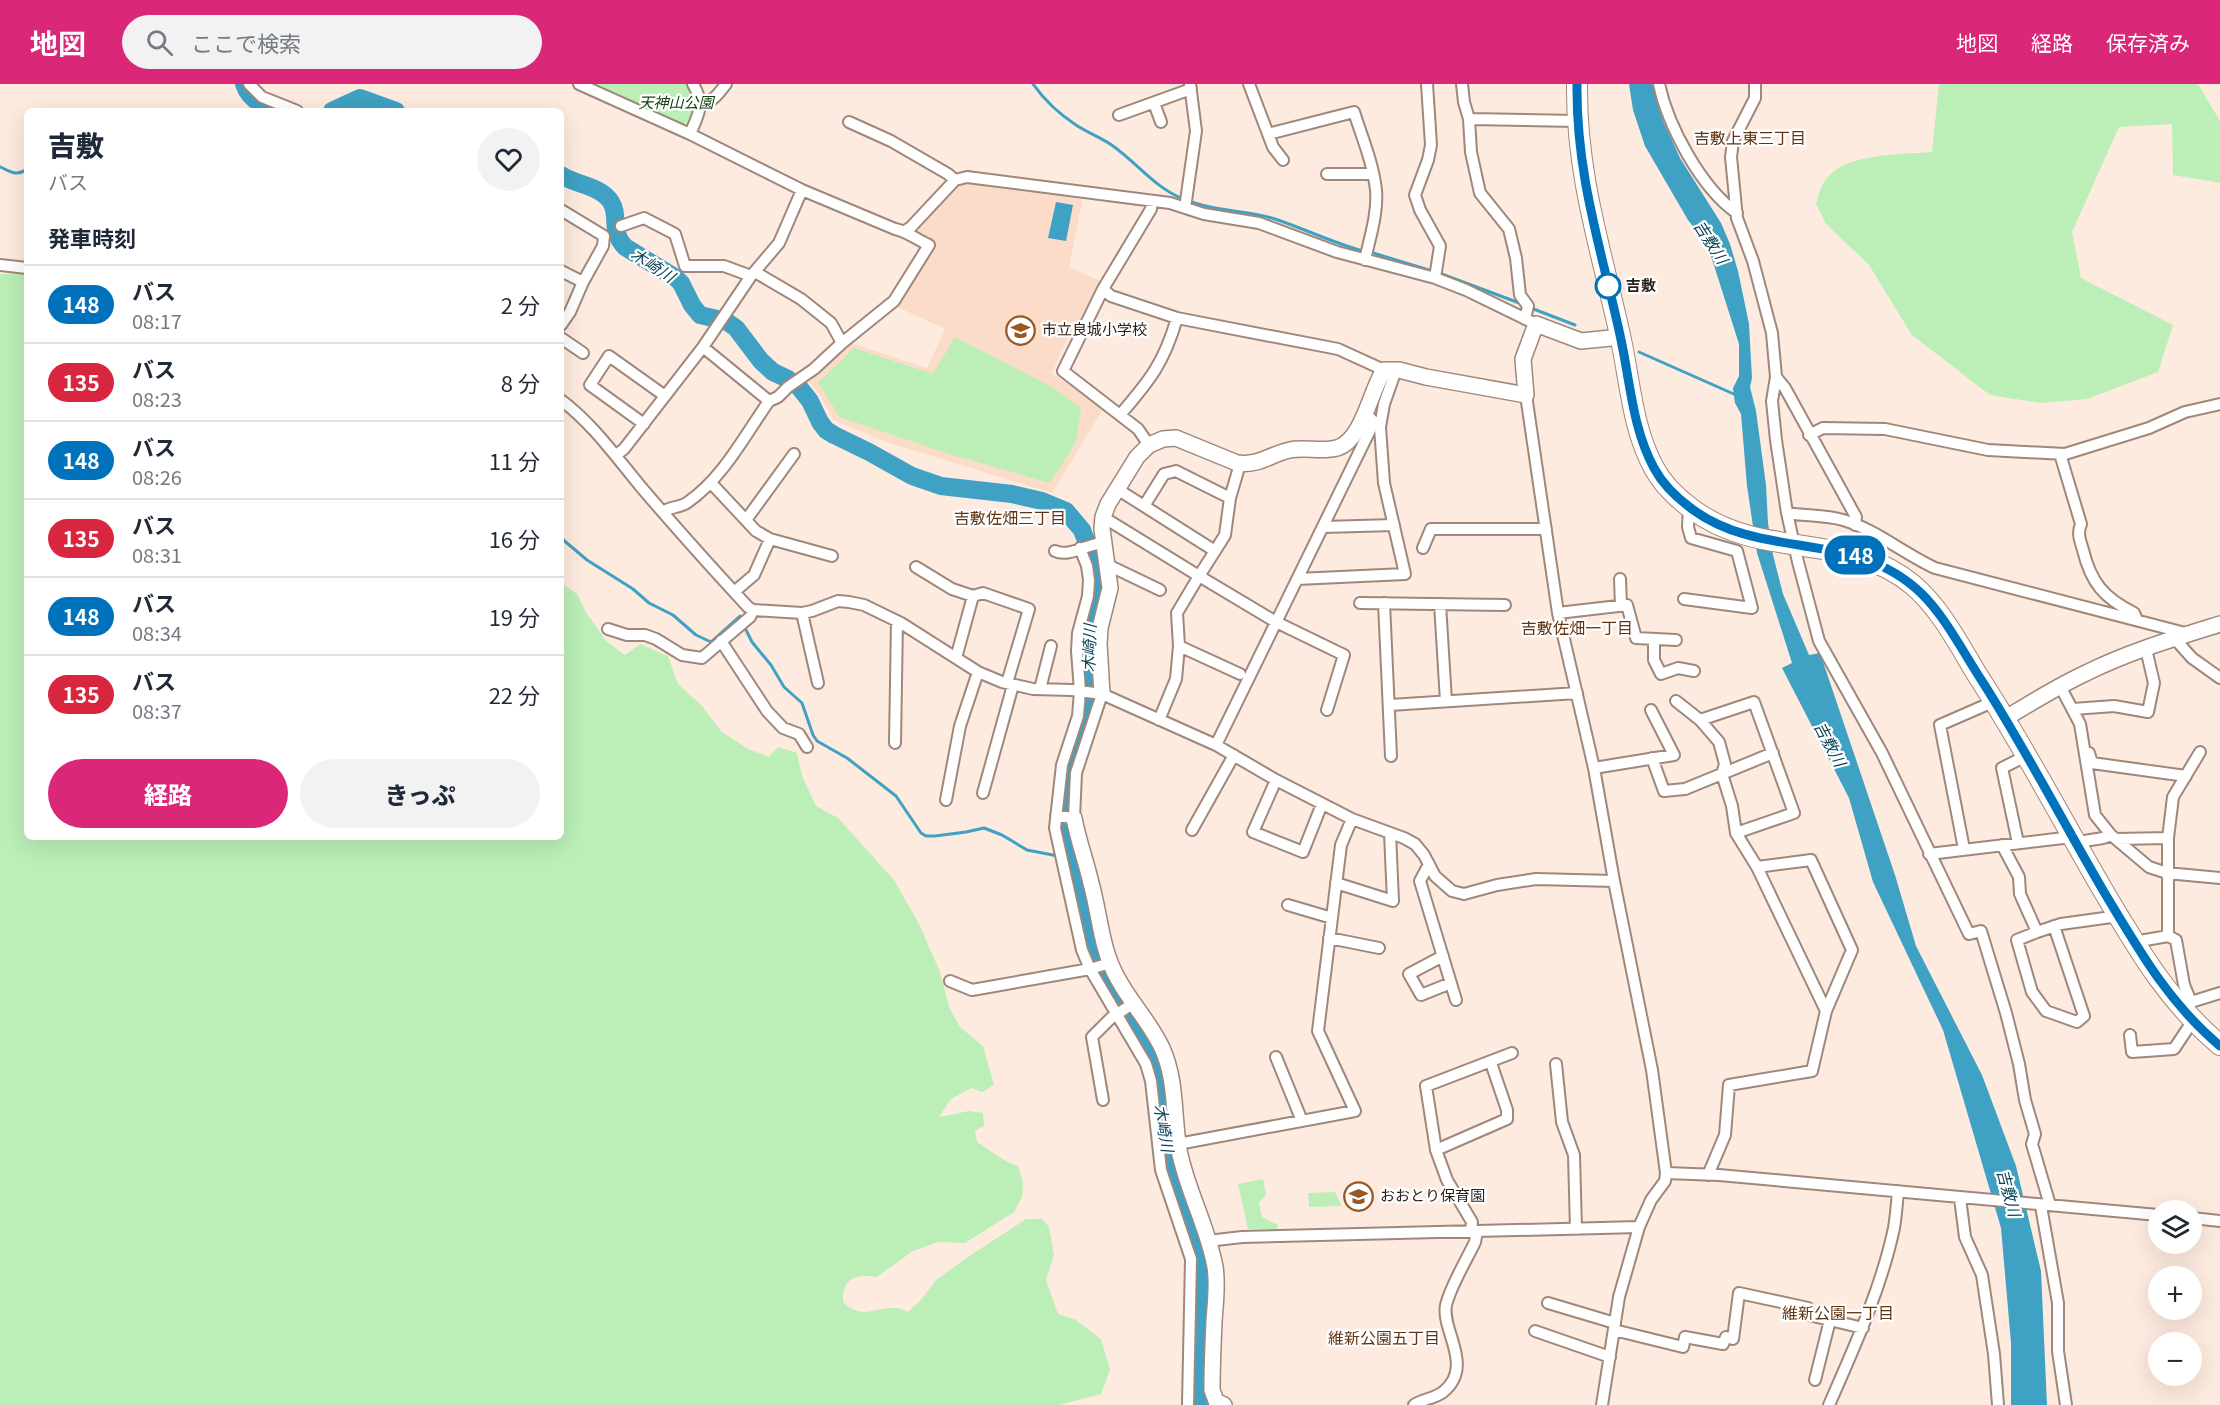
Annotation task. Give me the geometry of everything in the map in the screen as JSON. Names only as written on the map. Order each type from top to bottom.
[{"type":"highway","points":[[1577,84],[1579,147],[1588,206],[1621,337],[1641,439],[1655,470],[1678,499],[1705,519],[1732,532],[1759,540],[1829,549],[1863,558],[1893,572],[1912,585],[1940,615],[2006,718],[2074,840],[2165,990],[2220,1046]]},
{"type":"street","points":[[249,84],[262,97],[290,108]]},
{"type":"street","points":[[579,84],[690,134],[802,190],[895,229],[905,231],[911,237],[928,245],[894,301],[842,342],[814,369],[778,397],[769,401],[711,483],[687,504],[663,512]]},
{"type":"street","points":[[690,134],[700,111],[701,102],[693,84]]},
{"type":"street","points":[[701,102],[709,102],[716,97],[726,84]]},
{"type":"street","points":[[1248,84],[1268,134],[1282,160]]},
{"type":"street","points":[[1427,84],[1431,145],[1415,195],[1420,210],[1440,246],[1435,278]]},
{"type":"street","points":[[1462,84],[1469,119],[1471,152],[1480,193],[1509,229],[1516,258],[1520,295],[1528,306],[1531,322],[1523,359],[1558,613],[1594,768],[1614,881],[1653,1070],[1666,1173],[1665,1180],[1651,1200],[1639,1227],[1619,1298],[1602,1405]]},
{"type":"street","points":[[1659,84],[1681,144],[1709,184],[1737,213]]},
{"type":"street","points":[[1755,84],[1755,98],[1733,141],[1731,157],[1737,213],[1770,323],[1776,377],[1772,401],[1791,545],[1819,641],[1882,753],[1969,934],[1981,931],[2006,1013],[2019,1064],[2025,1101],[2035,1134],[2032,1144],[2058,1303],[2058,1351],[2066,1405]]},
{"type":"street","points":[[1119,115],[1190,87],[1196,131],[1185,208]]},
{"type":"street","points":[[1154,103],[1161,122]]},
{"type":"street","points":[[1268,134],[1354,112],[1376,191],[1375,215],[1365,260]]},
{"type":"street","points":[[1469,119],[1577,121]]},
{"type":"street","points":[[849,122],[897,144],[955,180]]},
{"type":"street","points":[[1327,174],[1373,174]]},
{"type":"street","points":[[905,231],[955,180],[967,177],[1170,203],[1204,214],[1259,223],[1337,252],[1435,278],[1570,338],[1581,341],[1621,337]]},
{"type":"street","points":[[616,455],[644,424],[703,347],[753,274],[779,243],[802,190]]},
{"type":"street","points":[[1149,445],[1138,429],[1063,371],[1103,289],[1151,209],[1152,201]]},
{"type":"street","points":[[564,212],[604,236],[603,246],[564,321]]},
{"type":"street","points":[[621,226],[644,218],[675,234],[685,266],[724,266],[753,274],[801,299],[831,323],[842,342]]},
{"type":"street","points":[[0,265],[24,268]]},
{"type":"street","points":[[564,272],[583,282]]},
{"type":"street","points":[[1103,289],[1111,296],[1177,318],[1338,349],[1390,370],[1527,395]]},
{"type":"street","points":[[1120,415],[1157,370],[1170,343],[1177,318]]},
{"type":"street","points":[[564,340],[583,354]]},
{"type":"street","points":[[703,347],[769,401]]},
{"type":"street","points":[[644,424],[590,385],[609,356],[665,396]]},
{"type":"street","points":[[1297,579],[1405,574],[1384,483],[1373,420],[1378,379],[1390,370]]},
{"type":"street","points":[[1216,745],[1373,420],[1384,404],[1390,370]]},
{"type":"street","points":[[1776,377],[1785,388],[1856,517],[1855,525]]},
{"type":"street","points":[[564,401],[576,411],[616,455],[663,512],[747,607],[753,610],[802,613],[812,612],[838,601],[864,605],[897,621],[978,672],[1010,684],[1102,694],[1216,745],[1276,780],[1352,819],[1390,832],[1415,844],[1435,876],[1452,891],[1464,894],[1497,885],[1536,879],[1614,881]]},
{"type":"street","points":[[1809,435],[1823,429],[1885,429],[1988,450],[2060,454],[2149,428],[2185,412],[2220,404]]},
{"type":"street","points":[[1217,1404],[1212,1390],[1215,1268],[1208,1240],[1182,1165],[1169,1066],[1162,1047],[1110,963],[1074,818],[1076,773],[1102,694],[1100,628],[1110,588],[1103,517],[1137,457],[1149,445],[1162,439],[1176,438],[1240,464],[1257,463],[1282,452],[1336,448],[1352,439],[1373,420]]},
{"type":"street","points":[[746,520],[794,454]]},
{"type":"street","points":[[2060,454],[2082,524],[2078,532],[2088,572],[2102,591],[2116,604],[2134,613],[2137,620]]},
{"type":"street","points":[[1159,720],[1176,679],[1179,646],[1177,613],[1225,535],[1230,498],[1240,464]]},
{"type":"street","points":[[1144,506],[1164,474],[1176,471],[1230,498]]},
{"type":"street","points":[[711,483],[756,531],[770,539],[832,556]]},
{"type":"street","points":[[1117,489],[1215,551]]},
{"type":"street","points":[[1684,599],[1752,608],[1737,551],[1691,538],[1688,527],[1689,507]]},
{"type":"street","points":[[1787,513],[1842,520],[1875,533],[1912,557],[1935,568],[2137,620],[2182,636],[2192,658],[2220,678]]},
{"type":"street","points":[[1103,517],[1276,622],[1344,655],[1327,710]]},
{"type":"street","points":[[1323,527],[1394,525]]},
{"type":"street","points":[[1423,548],[1431,530],[1546,529]]},
{"type":"street","points":[[734,592],[754,575],[770,539]]},
{"type":"street","points":[[1056,551],[1068,554],[1095,543],[1104,543]]},
{"type":"street","points":[[1080,548],[1087,566],[1089,580],[1088,596],[1078,633],[1080,691],[1078,716],[1062,765],[1055,828],[1082,950],[1116,1016],[1146,1064],[1150,1081],[1161,1170],[1191,1259],[1188,1405]]},
{"type":"street","points":[[1108,565],[1160,590]]},
{"type":"street","points":[[916,567],[952,589],[973,596],[982,592],[1029,609],[983,793]]},
{"type":"street","points":[[1620,579],[1621,606]]},
{"type":"street","points":[[956,658],[973,596]]},
{"type":"street","points":[[1360,603],[1505,605]]},
{"type":"street","points":[[1384,603],[1391,756]]},
{"type":"street","points":[[1440,604],[1446,701]]},
{"type":"street","points":[[1558,613],[1627,605],[1636,638],[1676,640]]},
{"type":"street","points":[[608,629],[627,635],[645,635],[657,639],[682,655],[702,657],[750,616],[753,610]]},
{"type":"street","points":[[802,613],[818,682]]},
{"type":"street","points":[[895,742],[897,621]]},
{"type":"street","points":[[2006,718],[2060,686],[2107,663],[2220,624]]},
{"type":"street","points":[[1654,639],[1654,660],[1661,674],[1678,668],[1694,671]]},
{"type":"street","points":[[721,641],[767,711],[783,728],[799,734],[807,747]]},
{"type":"street","points":[[1040,689],[1051,646]]},
{"type":"street","points":[[1179,646],[1240,674]]},
{"type":"street","points":[[2073,709],[2114,706],[2148,712],[2154,683],[2146,649]]},
{"type":"street","points":[[946,800],[960,726],[978,672]]},
{"type":"street","points":[[2060,686],[2080,724],[2095,815],[2113,837],[2150,867],[2167,873],[2220,878]]},
{"type":"street","points":[[1390,705],[1577,693]]},
{"type":"street","points":[[1676,701],[1700,720],[1719,742],[1725,764],[1722,774],[1732,806],[1736,833],[1757,867],[1826,1011]]},
{"type":"street","points":[[1964,849],[1940,725],[1995,701]]},
{"type":"street","points":[[1700,720],[1754,702],[1794,813],[1736,833]]},
{"type":"street","points":[[1594,768],[1674,755],[1652,710]]},
{"type":"street","points":[[2168,936],[2168,838],[2173,797],[2200,752]]},
{"type":"street","points":[[1652,758],[1664,791],[1685,789],[1773,753]]},
{"type":"street","points":[[1192,830],[1234,755]]},
{"type":"street","points":[[2018,843],[2002,768],[2026,756]]},
{"type":"street","points":[[2092,762],[2186,776]]},
{"type":"street","points":[[1276,780],[1253,832],[1303,852],[1322,804]]},
{"type":"street","points":[[1056,816],[1074,818]]},
{"type":"street","points":[[1178,1144],[1355,1111],[1318,1031],[1341,845],[1352,819]]},
{"type":"street","points":[[1336,883],[1393,901],[1390,832]]},
{"type":"street","points":[[1929,854],[2018,843],[2113,837],[2168,838]]},
{"type":"street","points":[[2002,845],[2019,877],[2020,894],[2037,932]]},
{"type":"street","points":[[1708,1175],[1725,1135],[1729,1085],[1812,1071],[1826,1011],[1852,950],[1811,860],[1757,867]]},
{"type":"street","points":[[1429,864],[1420,881],[1456,1000]]},
{"type":"street","points":[[1070,889],[1092,884]]},
{"type":"street","points":[[1288,905],[1332,918]]},
{"type":"street","points":[[2054,926],[2084,1016],[2077,1022],[2046,1011],[2032,992],[2016,940],[2054,926],[2119,916]]},
{"type":"street","points":[[2134,942],[2168,936],[2176,940],[2184,985],[2192,1002],[2220,993]]},
{"type":"street","points":[[1329,938],[1379,948]]},
{"type":"street","points":[[1443,956],[1409,974],[1421,995],[1451,983]]},
{"type":"street","points":[[950,981],[972,990],[1090,969],[1110,963]]},
{"type":"street","points":[[1103,1100],[1092,1037],[1111,1018],[1134,1004]]},
{"type":"street","points":[[2130,1035],[2132,1052],[2174,1049],[2194,1022]]},
{"type":"street","points":[[1414,1405],[1442,1393],[1450,1386],[1457,1364],[1454,1343],[1446,1318],[1446,1306],[1474,1242],[1472,1222],[1447,1180],[1436,1150],[1426,1086],[1491,1063],[1512,1053]]},
{"type":"street","points":[[1276,1057],[1302,1121]]},
{"type":"street","points":[[1436,1150],[1507,1119],[1508,1110],[1491,1063]]},
{"type":"street","points":[[1556,1064],[1562,1122],[1574,1155],[1576,1228]]},
{"type":"street","points":[[1666,1173],[2148,1214]]},
{"type":"street","points":[[1829,1405],[1863,1328],[1894,1228],[1898,1191]]},
{"type":"street","points":[[1960,1198],[1965,1237],[1982,1275],[1994,1354],[1998,1405]]},
{"type":"street","points":[[2202,1219],[2220,1221]]},
{"type":"street","points":[[1208,1240],[1242,1237],[1639,1227]]},
{"type":"street","points":[[1548,1303],[1615,1327],[1683,1347],[1685,1337],[1723,1344],[1726,1337],[1733,1339],[1739,1293],[1808,1308],[1809,1315],[1863,1328]]},
{"type":"street","points":[[1815,1380],[1830,1320]]},
{"type":"street","points":[[1535,1331],[1610,1357]]},
{"type":"shaded area","points":[[971,181],[1083,197],[1069,267],[1103,282],[1076,331],[1066,341],[1052,373],[1103,409],[1052,493],[886,442],[834,420],[809,382],[851,343],[927,368],[945,329],[895,306],[933,243],[915,235],[923,222],[956,186]]},
{"type":"green space","name":"天神山公園","points":[[593,84],[689,84],[696,107],[689,122],[680,125]]},
{"type":"green space","points":[[1939,84],[2198,84],[2220,121],[2220,183],[2173,175],[2172,124],[2119,127],[2072,232],[2081,278],[2173,325],[2158,372],[2087,399],[2041,403],[1990,395],[1912,335],[1869,265],[1826,224],[1816,204],[1823,184],[1833,172],[1858,160],[1932,152]]},
{"type":"green space","points":[[0,274],[24,274],[24,840],[564,840],[564,585],[577,594],[606,641],[625,655],[640,644],[668,656],[678,684],[702,706],[722,732],[748,749],[769,757],[778,747],[797,753],[802,776],[816,806],[838,818],[894,880],[919,924],[940,972],[949,1007],[960,1027],[983,1046],[994,1085],[982,1092],[971,1088],[951,1099],[939,1117],[969,1111],[983,1113],[984,1126],[975,1131],[977,1142],[1018,1166],[1023,1182],[1022,1197],[1014,1212],[965,1243],[938,1242],[913,1251],[877,1277],[863,1276],[852,1279],[845,1287],[843,1302],[856,1311],[862,1312],[896,1308],[908,1312],[936,1280],[965,1259],[1026,1219],[1042,1219],[1049,1227],[1054,1255],[1046,1280],[1058,1314],[1076,1320],[1101,1339],[1110,1370],[1101,1394],[1059,1405],[0,1405]]},
{"type":"green space","points":[[955,337],[1052,387],[1081,408],[1076,442],[1050,483],[943,452],[840,417],[818,383],[854,348],[933,374]]},
{"type":"green space","points":[[1263,1179],[1266,1195],[1259,1203],[1262,1217],[1278,1225],[1277,1229],[1248,1229],[1238,1184]]},
{"type":"green space","points":[[1335,1192],[1342,1206],[1309,1207],[1308,1193]]},
{"type":"water","name":"吉敷川","points":[[1629,84],[1652,84],[1664,123],[1680,158],[1721,223],[1730,244],[1749,324],[1752,378],[1750,387],[1756,411],[1773,555],[1783,594],[1809,655],[1820,653],[1895,875],[1916,946],[1982,1075],[2016,1166],[2041,1271],[2047,1405],[2011,1405],[2011,1343],[2001,1228],[1943,1030],[1873,882],[1849,798],[1782,668],[1792,663],[1757,553],[1747,486],[1741,414],[1735,403],[1733,388],[1739,376],[1739,344],[1711,256],[1645,146],[1633,110]]},
{"type":"water","points":[[1056,202],[1073,205],[1066,241],[1048,238]]},
{"type":"waterway","name":"木崎川","points":[[244,84],[256,100],[269,108]]},
{"type":"waterway","points":[[1033,84],[1047,102],[1064,116],[1113,146],[1163,188],[1183,199]]},
{"type":"waterway","name":"木崎川","points":[[338,108],[360,98],[388,108]]},
{"type":"waterway","points":[[0,167],[10,172],[24,170]]},
{"type":"waterway","name":"木崎川","points":[[564,176],[595,189],[607,197],[614,207],[617,235],[625,247],[676,278],[700,315],[726,321],[736,328],[761,361],[773,372],[799,387],[810,401],[826,430],[912,476],[941,486],[1012,494],[1042,501],[1066,511],[1082,530],[1091,554],[1096,586],[1086,639],[1085,657],[1089,701],[1068,768],[1063,833],[1093,954],[1101,977],[1155,1071],[1165,1149],[1177,1203],[1184,1213],[1200,1260],[1202,1293],[1199,1405]]},
{"type":"waterway","points":[[1189,201],[1199,205],[1275,219],[1363,251]]},
{"type":"waterway","points":[[1370,252],[1432,271]]},
{"type":"waterway","points":[[1439,273],[1522,304]]},
{"type":"waterway","points":[[1531,308],[1575,325]]},
{"type":"waterway","points":[[1639,352],[1736,395]]},
{"type":"waterway","points":[[564,541],[587,560],[633,589],[649,603],[673,615],[696,635],[711,642],[740,616],[741,620]]},
{"type":"waterway","points":[[744,626],[752,642],[771,665],[784,687],[802,703],[817,741],[847,758],[896,796],[921,833],[926,836],[935,836],[984,828],[1002,835],[1027,850],[1058,856]]},
{"type":"bus line","name":"148","points":[[1577,84],[1579,147],[1588,206],[1621,337],[1641,439],[1655,470],[1678,499],[1705,519],[1732,532],[1759,540],[1846,552],[1893,572],[1925,597],[1940,615],[2006,718],[2072,837],[2154,974],[2183,1010],[2220,1046]]},
{"type":"place","name":"吉敷","points":[[1608,286]]},
{"type":"place","name":"市立良城小学校","points":[[1021,330]]},
{"type":"place","name":"おおとり保育園","points":[[1359,1196]]},
{"type":"district","name":"吉敷上東三丁目","points":[[1750,138]]},
{"type":"district","name":"吉敷佐畑三丁目","points":[[1010,518]]},
{"type":"district","name":"吉敷佐畑一丁目","points":[[1577,628]]},
{"type":"district","name":"維新公園一丁目","points":[[1838,1313]]},
{"type":"district","name":"維新公園五丁目","points":[[1384,1338]]}]
